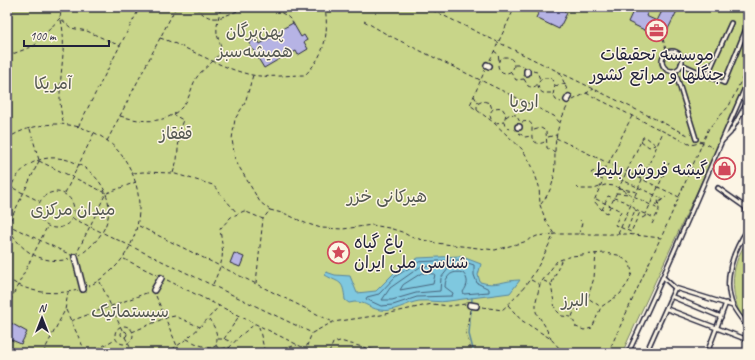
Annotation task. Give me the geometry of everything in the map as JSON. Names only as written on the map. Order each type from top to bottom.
[{"type":"street","points":[[75,257],[83,289]]},
{"type":"street","points":[[154,290],[161,278]]},
{"type":"street","points":[[470,305],[476,306]]},
{"type":"lane","points":[[707,76],[731,23]]},
{"type":"lane","points":[[681,64],[724,83],[746,29]]},
{"type":"lane","points":[[675,71],[665,69],[662,64],[662,57],[667,52],[674,52],[679,55],[681,64]]},
{"type":"lane","points":[[675,71],[681,64]]},
{"type":"lane","points":[[675,71],[696,139]]},
{"type":"lane","points":[[628,353],[664,278],[748,80]]},
{"type":"lane","points":[[721,142],[730,133],[748,101]]},
{"type":"lane","points":[[718,188],[745,208],[748,217]]},
{"type":"lane","points":[[748,229],[738,244],[733,257],[729,276],[733,306],[748,330]]},
{"type":"lane","points":[[664,278],[675,288],[733,306]]},
{"type":"lane","points":[[646,353],[667,309],[675,288]]},
{"type":"lane","points":[[672,297],[721,317]]},
{"type":"lane","points":[[707,353],[726,303]]},
{"type":"lane","points":[[667,309],[748,340]]},
{"type":"path","points":[[62,7],[60,18],[64,37],[60,90],[60,113],[64,124]]},
{"type":"path","points":[[78,128],[140,7]]},
{"type":"path","points":[[107,142],[176,7]]},
{"type":"path","points":[[196,7],[206,16],[218,18],[239,11],[281,11],[287,15],[293,23]]},
{"type":"path","points":[[120,116],[142,121],[168,119],[174,115],[186,102],[196,78],[212,61],[221,48],[217,32],[218,18],[221,7]]},
{"type":"path","points":[[160,38],[183,46],[195,54],[212,61],[253,75],[305,75],[317,63],[326,40],[325,7]]},
{"type":"path","points":[[426,7],[704,142],[717,151]]},
{"type":"path","points":[[516,7],[498,42],[488,66],[480,79],[470,105],[493,122],[523,150],[532,166],[539,186],[540,205],[546,221],[554,234]]},
{"type":"path","points":[[60,18],[71,28],[87,31],[120,46]]},
{"type":"path","points":[[7,56],[34,46],[60,18]]},
{"type":"path","points":[[364,21],[388,35],[554,116],[560,123]]},
{"type":"path","points":[[663,39],[667,52]]},
{"type":"path","points":[[488,66],[494,66],[498,62],[502,58],[508,58],[512,60],[514,66],[511,72],[506,74],[500,72],[498,67],[498,62],[498,54],[494,51]]},
{"type":"path","points":[[514,66],[522,65],[527,72],[538,72],[540,80],[538,85],[539,90],[543,93],[552,92]]},
{"type":"path","points":[[608,353],[661,238],[709,128],[729,106],[748,66]]},
{"type":"path","points":[[511,72],[516,80],[524,79],[528,86],[533,87],[538,85]]},
{"type":"path","points":[[554,87],[562,84],[567,86],[560,72]]},
{"type":"path","points":[[253,75],[245,103],[235,118],[232,139],[234,160],[260,202],[270,210],[286,214],[305,223],[321,228],[343,229],[372,226],[389,228],[402,232],[411,237],[436,243],[495,250],[524,242],[537,236],[554,234],[618,234],[661,238]]},
{"type":"path","points":[[540,80],[545,77],[551,78],[554,83],[552,92],[556,100],[562,102],[568,98]]},
{"type":"path","points":[[540,205],[548,196],[554,182],[556,138],[560,123],[569,103],[594,89]]},
{"type":"path","points":[[586,93],[691,145],[704,142]]},
{"type":"path","points":[[474,95],[479,103],[477,110]]},
{"type":"path","points":[[479,103],[486,101],[490,103],[492,110]]},
{"type":"path","points":[[493,122],[490,114],[492,110],[497,107],[502,108],[506,117],[504,122],[505,127],[509,130],[514,130],[518,127],[518,133],[522,136],[531,136]]},
{"type":"path","points":[[483,114],[490,114]]},
{"type":"path","points":[[506,117],[510,114],[516,115],[520,123],[525,121],[530,122],[533,130],[531,136],[535,143],[541,144],[546,141],[547,133],[544,129],[538,128],[533,130]]},
{"type":"path","points":[[172,173],[177,160],[180,128],[183,120],[174,115]]},
{"type":"path","points":[[632,116],[608,163],[603,169],[594,170],[591,172],[592,176],[602,178],[601,187],[594,201],[602,210],[607,213],[641,141],[645,136],[657,146]]},
{"type":"path","points":[[493,122],[504,122]]},
{"type":"path","points":[[7,139],[15,133],[41,124],[64,124],[94,133],[107,142],[126,162],[136,182],[140,204],[139,226],[131,247],[119,265],[99,281],[83,289],[61,294],[39,292],[18,286],[7,278]]},
{"type":"path","points":[[7,225],[39,161],[30,128]]},
{"type":"path","points":[[618,234],[664,132]]},
{"type":"path","points":[[65,194],[94,133]]},
{"type":"path","points":[[547,139],[553,135],[557,135]]},
{"type":"path","points":[[556,138],[679,197]]},
{"type":"path","points":[[546,141],[547,148],[555,152]]},
{"type":"path","points":[[641,141],[649,147],[655,144]]},
{"type":"path","points":[[589,159],[591,155]]},
{"type":"path","points":[[7,197],[10,187],[20,174],[39,161],[64,158],[79,163],[93,172],[106,193],[108,217],[102,233],[93,246],[75,257],[64,260],[48,260],[33,255],[20,246],[11,233],[7,222]]},
{"type":"path","points":[[39,161],[106,193]]},
{"type":"path","points":[[642,218],[646,214],[669,163]]},
{"type":"path","points":[[132,174],[143,172],[172,173],[213,185],[238,214]]},
{"type":"path","points":[[617,173],[618,178],[663,199]]},
{"type":"path","points":[[75,257],[106,193],[136,182]]},
{"type":"path","points":[[7,185],[40,201]]},
{"type":"path","points":[[576,186],[579,189],[591,189],[609,185],[618,188],[623,187],[634,197],[658,209]]},
{"type":"path","points":[[629,191],[637,192]]},
{"type":"path","points":[[54,192],[65,194],[73,202],[74,207],[72,218],[64,226],[53,228],[48,226],[40,218],[38,212],[40,201],[48,193],[54,192]]},
{"type":"path","points":[[616,193],[631,194]]},
{"type":"path","points":[[602,210],[608,196],[614,197],[631,205],[635,210],[646,214]]},
{"type":"path","points":[[652,224],[658,209],[658,197]]},
{"type":"path","points":[[654,206],[666,197]]},
{"type":"path","points":[[595,198],[621,211],[615,225],[631,232],[640,212]]},
{"type":"path","points":[[256,284],[262,219],[270,210]]},
{"type":"path","points":[[626,230],[635,210]]},
{"type":"path","points":[[212,285],[221,266],[224,253],[220,229],[231,217],[244,211],[262,219]]},
{"type":"path","points":[[645,216],[655,218]]},
{"type":"path","points":[[72,218],[312,333]]},
{"type":"path","points":[[579,234],[582,223],[580,220]]},
{"type":"path","points":[[7,225],[75,257]]},
{"type":"path","points":[[7,307],[48,226]]},
{"type":"path","points":[[139,226],[333,322]]},
{"type":"path","points":[[476,306],[502,310],[516,298],[537,272],[554,234]]},
{"type":"path","points":[[588,298],[594,278],[596,253]]},
{"type":"path","points":[[551,339],[546,326],[536,312],[540,284],[557,261],[571,256],[596,253],[618,255],[630,263],[632,273],[628,283],[620,294],[601,307],[592,328],[584,330],[576,327],[572,317],[576,306],[583,298],[588,298],[601,307]]},
{"type":"path","points":[[123,259],[306,349]]},
{"type":"path","points":[[562,260],[551,284],[555,309],[562,316],[572,317]]},
{"type":"path","points":[[530,280],[540,284]]},
{"type":"path","points":[[543,280],[551,284]]},
{"type":"path","points":[[99,281],[121,326],[123,332],[122,335],[125,337],[133,353]]},
{"type":"path","points":[[70,321],[154,290],[180,353]]},
{"type":"path","points":[[43,353],[65,310],[69,292]]},
{"type":"path","points":[[304,353],[312,333],[333,322],[381,315],[432,304],[470,305],[466,334],[472,353]]},
{"type":"path","points":[[508,305],[521,320],[551,339],[565,353]]},
{"type":"path","points":[[166,353],[187,339],[219,306]]},
{"type":"path","points":[[65,310],[86,353]]},
{"type":"path","points":[[132,332],[165,318],[179,316],[200,327]]},
{"type":"path","points":[[224,339],[239,316]]},
{"type":"path","points":[[209,318],[218,339],[216,346]]},
{"type":"path","points":[[230,348],[233,343],[255,324]]},
{"type":"path","points":[[121,326],[129,327],[132,332],[132,338],[128,342],[122,344],[115,338],[116,330],[121,326]]},
{"type":"path","points":[[258,326],[265,353]]},
{"type":"path","points":[[123,332],[126,333],[125,337]]},
{"type":"path","points":[[91,353],[115,338]]},
{"type":"path","points":[[187,339],[210,347],[216,346],[222,349],[225,347],[230,348]]},
{"type":"path","points":[[218,339],[224,339],[233,343]]},
{"type":"path","points":[[329,353],[333,344],[340,341],[385,353]]},
{"type":"path","points":[[269,353],[297,345]]},
{"type":"path","points":[[210,347],[213,352],[210,353]]},
{"type":"path","points":[[230,348],[232,353]]},
{"type":"path","points":[[221,353],[222,349]]},
{"type":"path","points":[[543,353],[561,350]]},
{"type":"green space","name":"باغ گیاه‌ شناسی ملی ایران","points":[[7,7],[748,7],[748,82],[622,353],[7,353]]},
{"type":"green space","points":[[748,241],[748,328],[737,307],[733,284],[737,262],[741,251]]},
{"type":"water","points":[[460,256],[481,264],[478,275],[480,282],[495,284],[520,280],[510,293],[445,302],[419,301],[385,311],[358,302],[349,303],[345,300],[342,285],[325,275],[326,272],[335,275],[350,276],[357,293],[376,291],[394,273],[418,258]]},
{"type":"building","points":[[541,7],[555,7],[567,13],[559,29],[536,18]]},
{"type":"building","name":"موسسه تحقیقات جنگلها و مراتع کشور","points":[[635,7],[650,7],[646,16],[657,21],[664,7],[679,7],[663,39],[628,22]]},
{"type":"building","points":[[293,23],[301,37],[304,35],[307,40],[304,42],[308,49],[298,55],[296,51],[288,54],[264,68],[249,43],[257,38],[260,44],[272,37],[271,35]]},
{"type":"building","points":[[234,253],[244,257],[240,267],[230,263]]},
{"type":"building","points":[[9,322],[27,332],[21,344],[7,338],[7,323]]},
{"type":"waterway","points":[[472,298],[469,334],[474,353]]},
{"type":"place","name":"موسسه تحقیقات جنگلها و مراتع کشور","points":[[657,30]]},
{"type":"place","name":"گیشه فروش بلیط","points":[[724,169]]},
{"type":"place","name":"باغ گیاه‌ شناسی ملی ایران","points":[[338,252]]},
{"type":"park label","name":"پهن‌برگان همیشه‌سبز","points":[[255,41]]},
{"type":"park label","name":"آمریکا","points":[[53,83]]},
{"type":"park label","name":"اروپا","points":[[524,101]]},
{"type":"park label","name":"قفقاز","points":[[176,133]]},
{"type":"park label","name":"هیرکانی خزر","points":[[387,196]]},
{"type":"park label","name":"میدان مرکزی","points":[[73,209]]},
{"type":"park label","name":"البرز","points":[[575,300]]},
{"type":"park label","name":"سیستماتیک","points":[[130,311]]}]
